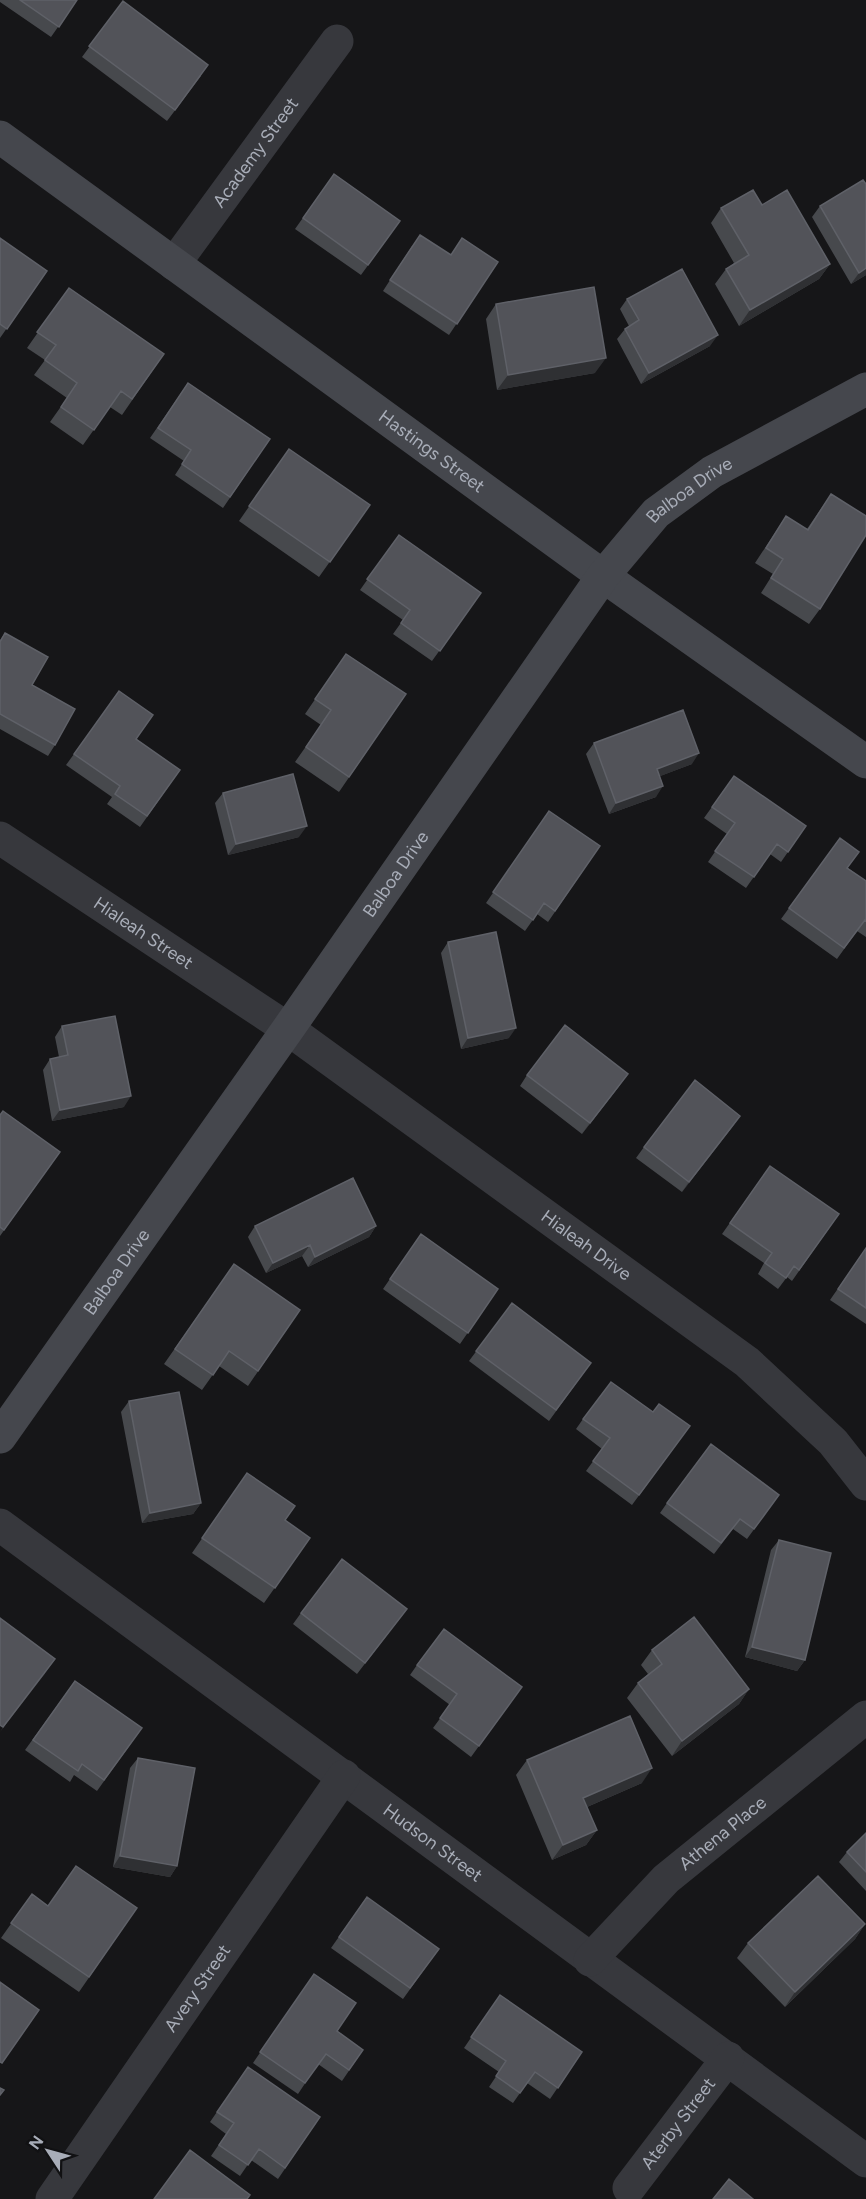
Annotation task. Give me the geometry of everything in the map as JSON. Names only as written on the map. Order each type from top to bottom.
[{"type":"street","name":"Academy Street","points":[[174,264],[337,41]]},
{"type":"street","name":"Hastings Street","points":[[0,137],[603,576],[866,762]]},
{"type":"street","name":"Balboa Drive","points":[[0,1437],[288,1029],[603,576],[656,513],[712,472],[866,389]]},
{"type":"street","name":"Hialeah Street","points":[[0,838],[288,1029]]},
{"type":"street","name":"Hialeah Drive","points":[[288,1029],[747,1362],[833,1442],[866,1484]]},
{"type":"street","name":"Hudson Street","points":[[0,1525],[866,2161]]},
{"type":"street","name":"Athena Place","points":[[590,1960],[666,1879],[866,1717]]},
{"type":"street","name":"Avery Street","points":[[52,2199],[344,1776]]},
{"type":"street","name":"Aterby Street","points":[[629,2188],[728,2058]]},
{"type":"building","points":[[20,0],[77,0],[59,27]]},
{"type":"building","points":[[123,1],[208,65],[175,110],[89,46]]},
{"type":"building","points":[[334,174],[400,221],[368,265],[303,218]]},
{"type":"building","points":[[863,180],[866,184],[866,268],[859,273],[820,206]]},
{"type":"building","points":[[753,190],[762,205],[787,190],[830,264],[750,310],[726,269],[749,255],[721,208]]},
{"type":"building","points":[[420,235],[451,255],[462,238],[498,262],[457,324],[390,280]]},
{"type":"building","points":[[0,238],[47,271],[7,329],[0,324]]},
{"type":"building","points":[[682,269],[718,335],[649,373],[625,329],[639,320],[627,299]]},
{"type":"building","points":[[594,287],[606,358],[508,375],[496,304]]},
{"type":"building","points":[[69,288],[164,354],[132,399],[121,391],[94,430],[61,407],[77,383],[45,360],[56,345],[37,332]]},
{"type":"building","points":[[188,383],[270,439],[230,497],[182,464],[191,450],[158,428]]},
{"type":"building","points":[[289,449],[370,505],[330,562],[249,506]]},
{"type":"building","points":[[831,494],[866,516],[866,535],[820,609],[771,578],[783,559],[766,548],[786,516],[808,530]]},
{"type":"building","points":[[399,535],[481,593],[440,651],[401,623],[410,610],[367,579]]},
{"type":"building","points":[[5,633],[48,657],[32,685],[75,709],[55,745],[0,714],[0,642]]},
{"type":"building","points":[[346,654],[406,694],[349,777],[306,747],[331,710],[315,699]]},
{"type":"building","points":[[119,691],[153,715],[136,739],[180,770],[147,816],[115,794],[120,786],[74,754]]},
{"type":"building","points":[[683,710],[699,753],[657,769],[663,786],[616,803],[594,743]]},
{"type":"building","points":[[293,774],[307,826],[236,844],[223,793]]},
{"type":"building","points":[[734,776],[806,826],[788,852],[777,844],[754,877],[715,851],[735,823],[712,807]]},
{"type":"building","points":[[549,811],[600,846],[555,911],[544,903],[533,920],[493,892]]},
{"type":"building","points":[[840,838],[859,852],[847,868],[866,881],[866,921],[844,948],[789,908]]},
{"type":"building","points":[[496,932],[516,1028],[468,1038],[448,942]]},
{"type":"building","points":[[115,1016],[131,1096],[60,1110],[50,1059],[68,1055],[62,1026]]},
{"type":"building","points":[[565,1025],[628,1074],[590,1123],[527,1075]]},
{"type":"building","points":[[695,1080],[740,1116],[689,1182],[644,1147]]},
{"type":"building","points":[[3,1111],[60,1152],[4,1230],[0,1227],[0,1115]]},
{"type":"building","points":[[770,1166],[839,1214],[799,1270],[794,1266],[786,1278],[765,1263],[772,1253],[730,1223]]},
{"type":"building","points":[[353,1178],[376,1226],[315,1257],[310,1245],[273,1263],[255,1226]]},
{"type":"building","points":[[421,1234],[498,1289],[468,1333],[390,1279]]},
{"type":"building","points":[[866,1248],[866,1308],[838,1289]]},
{"type":"building","points":[[234,1264],[300,1310],[258,1371],[229,1351],[213,1375],[175,1349]]},
{"type":"building","points":[[512,1303],[591,1363],[556,1410],[476,1351]]},
{"type":"building","points":[[611,1382],[653,1412],[659,1404],[690,1426],[639,1495],[593,1461],[610,1438],[583,1419]]},
{"type":"building","points":[[179,1392],[201,1503],[150,1513],[129,1401]]},
{"type":"building","points":[[711,1444],[779,1495],[754,1529],[740,1519],[721,1543],[667,1503]]},
{"type":"building","points":[[247,1473],[295,1506],[285,1520],[310,1538],[275,1588],[202,1538]]},
{"type":"building","points":[[779,1540],[831,1553],[805,1660],[752,1647]]},
{"type":"building","points":[[342,1559],[407,1609],[365,1663],[301,1613]]},
{"type":"building","points":[[694,1617],[749,1689],[682,1741],[638,1683],[662,1664],[652,1650]]},
{"type":"building","points":[[0,1618],[55,1659],[3,1727],[0,1725]]},
{"type":"building","points":[[444,1629],[522,1687],[479,1746],[440,1718],[457,1694],[417,1665]]},
{"type":"building","points":[[75,1681],[142,1728],[104,1780],[82,1764],[78,1771],[33,1740]]},
{"type":"building","points":[[630,1716],[652,1768],[583,1798],[597,1830],[563,1845],[527,1760]]},
{"type":"building","points":[[138,1758],[195,1768],[177,1866],[120,1856]]},
{"type":"building","points":[[866,1833],[866,1872],[847,1852]]},
{"type":"building","points":[[76,1866],[137,1908],[89,1977],[11,1923],[32,1894],[48,1906]]},
{"type":"building","points":[[818,1876],[865,1924],[795,1992],[748,1943]]},
{"type":"building","points":[[367,1897],[439,1949],[410,1988],[339,1937]]},
{"type":"building","points":[[314,1974],[356,2003],[337,2031],[363,2050],[349,2070],[326,2054],[305,2083],[260,2052]]},
{"type":"building","points":[[0,1982],[39,2010],[2,2063],[0,2062]]},
{"type":"building","points":[[500,1995],[582,2052],[558,2088],[535,2072],[520,2093],[496,2076],[506,2061],[471,2037]]},
{"type":"building","points":[[248,2067],[320,2117],[285,2168],[259,2149],[248,2165],[219,2145],[234,2123],[217,2112]]},
{"type":"building","points":[[190,2150],[250,2195],[247,2199],[154,2199]]},
{"type":"building","points":[[729,2179],[753,2199],[713,2199]]}]
